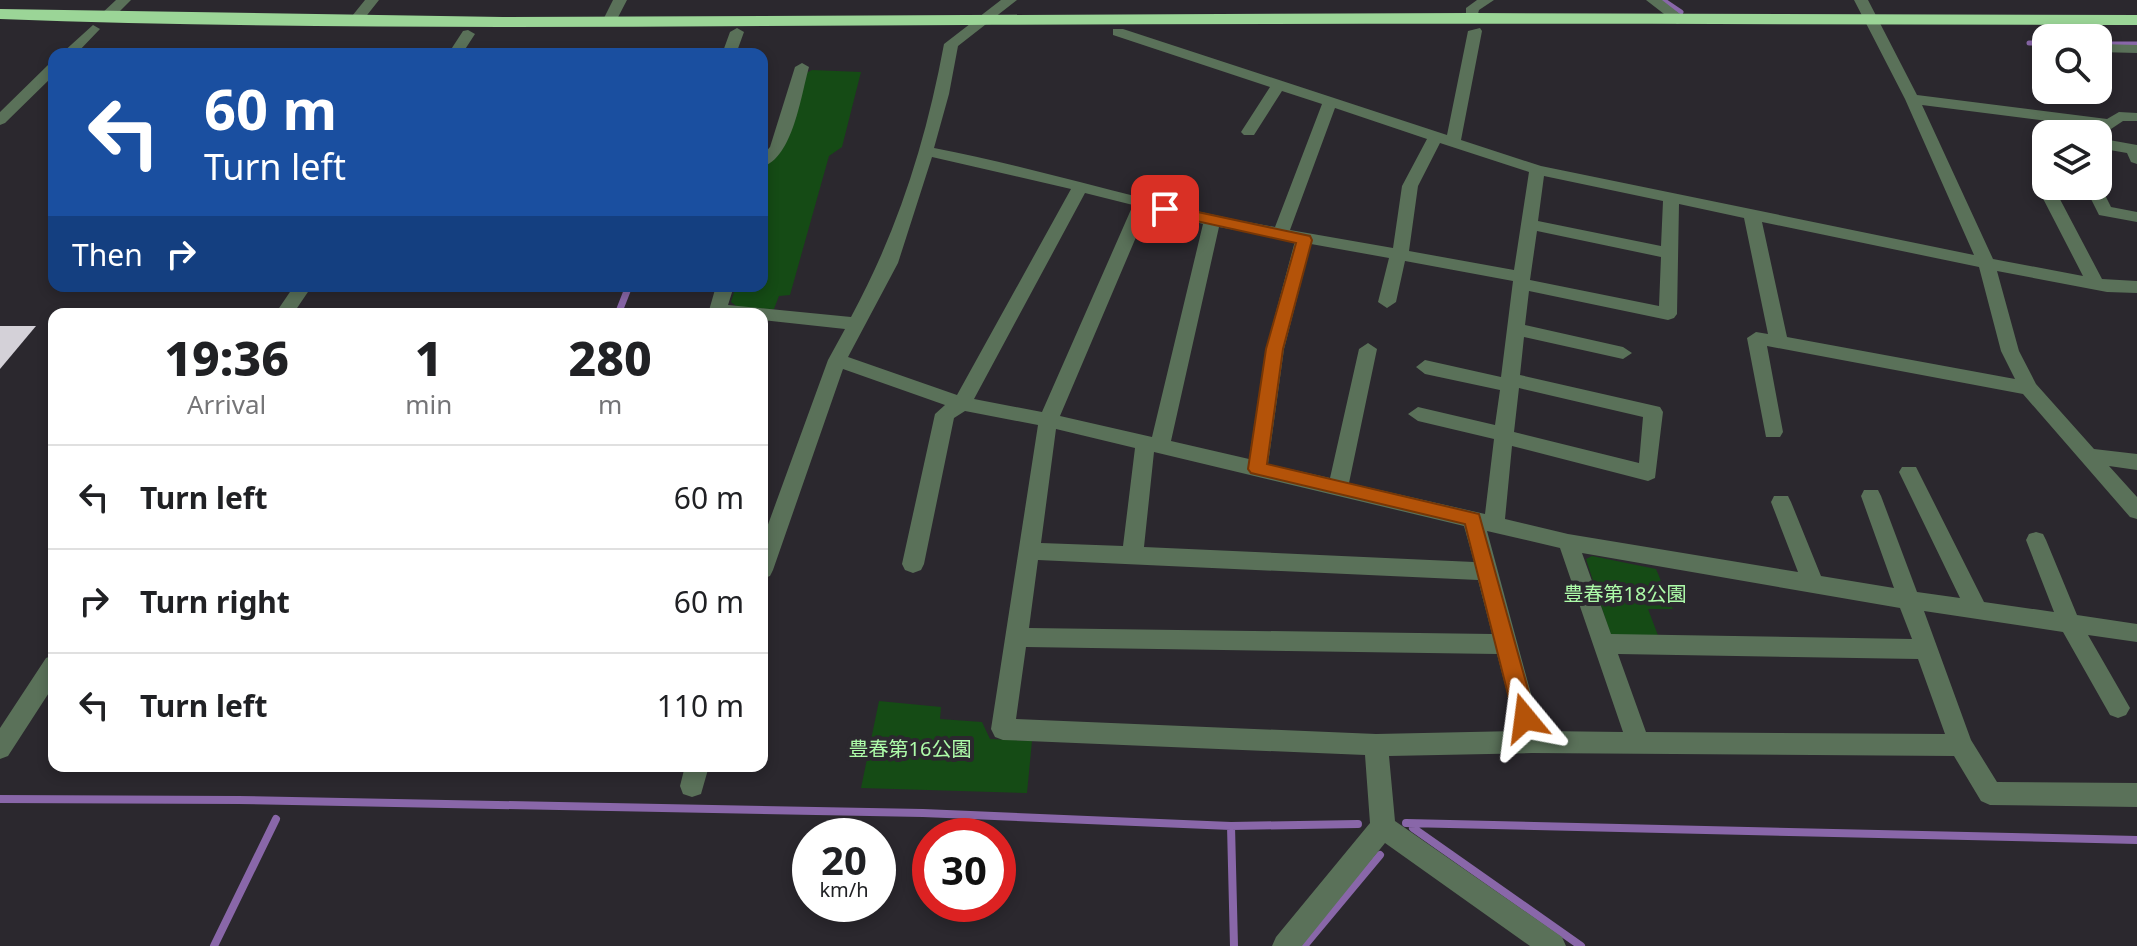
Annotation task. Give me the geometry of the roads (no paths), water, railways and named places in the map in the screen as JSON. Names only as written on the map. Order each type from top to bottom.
[{"type":"highway","points":[[0,14],[99,24],[468,34],[1118,32],[1682,21],[1877,28],[2137,20]]},
{"type":"highway","points":[[0,26],[355,21],[982,21],[2137,32]]},
{"type":"street","points":[[74,48],[124,0]]},
{"type":"street","points":[[355,21],[372,0]]},
{"type":"street","points":[[609,22],[620,0]]},
{"type":"street","points":[[768,553],[837,360],[889,263],[927,151],[951,44],[1010,0]]},
{"type":"street","points":[[1453,143],[1473,25],[1473,8],[1487,0]]},
{"type":"street","points":[[1653,0],[1682,21]]},
{"type":"street","points":[[1861,0],[1912,99],[1986,263],[2010,351],[2029,388],[2137,511]]},
{"type":"street","points":[[731,48],[737,32]]},
{"type":"street","points":[[1118,32],[1537,170],[1986,263],[2096,284],[2137,287]]},
{"type":"street","points":[[459,48],[468,34]]},
{"type":"street","points":[[2112,48],[2137,49]]},
{"type":"street","points":[[768,159],[778,147],[802,67]]},
{"type":"street","points":[[0,120],[48,73]]},
{"type":"street","points":[[1249,132],[1279,85]]},
{"type":"street","points":[[1912,99],[2111,124],[2119,116],[2137,117]]},
{"type":"street","points":[[1280,235],[1330,102]]},
{"type":"street","points":[[2048,114],[2055,120]]},
{"type":"street","points":[[1387,302],[1399,255],[1410,186],[1435,137]]},
{"type":"street","points":[[2112,145],[2133,149],[2137,159]]},
{"type":"street","points":[[927,151],[1003,166],[1212,221],[1399,255],[1668,314],[1671,198]]},
{"type":"street","points":[[1494,523],[1521,280],[1537,170]]},
{"type":"street","points":[[913,564],[945,414],[962,404],[1080,188]]},
{"type":"street","points":[[2052,200],[2096,284]]},
{"type":"street","points":[[2100,200],[2105,211],[2137,217]]},
{"type":"street","points":[[1142,204],[1048,420],[1003,729],[1376,745],[1532,742],[1961,745]]},
{"type":"street","points":[[1752,215],[1779,344]]},
{"type":"street","points":[[1132,556],[1152,444],[1212,221]]},
{"type":"street","points":[[1529,224],[1670,253]]},
{"type":"street","points":[[1257,469],[1275,349],[1304,240]]},
{"type":"street","points":[[768,315],[858,324]]},
{"type":"street","points":[[1516,329],[1623,353]]},
{"type":"street","points":[[1773,432],[1756,338],[2029,388]]},
{"type":"street","points":[[1338,487],[1368,349]]},
{"type":"street","points":[[837,360],[962,404],[1048,420],[1568,542],[1908,600],[2137,633]]},
{"type":"street","points":[[1418,414],[1648,473],[1653,412],[1425,367]]},
{"type":"street","points":[[2088,456],[2137,462]]},
{"type":"street","points":[[1909,472],[1977,610]]},
{"type":"street","points":[[1871,496],[1961,745],[1990,793],[2137,795]]},
{"type":"street","points":[[1781,502],[1813,584]]},
{"type":"street","points":[[1473,519],[1484,571],[1532,742]]},
{"type":"street","points":[[2036,540],[2070,624],[2118,708]]},
{"type":"street","points":[[1568,542],[1639,745]]},
{"type":"street","points":[[1031,551],[1484,571]]},
{"type":"street","points":[[1017,637],[1504,644]]},
{"type":"street","points":[[1604,644],[1926,649]]},
{"type":"street","points":[[0,748],[48,674]]},
{"type":"street","points":[[1285,946],[1383,827],[1376,745]]},
{"type":"street","points":[[1383,827],[1553,946]]},
{"type":"waterway","points":[[1663,0],[1681,12]]},
{"type":"waterway","points":[[2112,44],[2137,44]]},
{"type":"waterway","points":[[620,308],[627,292]]},
{"type":"waterway","points":[[0,799],[238,800],[923,813],[1231,826]]},
{"type":"waterway","points":[[214,946],[276,819]]},
{"type":"waterway","points":[[1406,823],[2137,840]]},
{"type":"waterway","points":[[1231,826],[1358,824]]},
{"type":"waterway","points":[[1231,826],[1234,946]]},
{"type":"waterway","points":[[1413,828],[1581,946]]},
{"type":"waterway","points":[[1304,946],[1380,855]]},
{"type":"park label","name":"豊春第18公園","points":[[1625,593]]},
{"type":"park label","name":"豊春第16公園","points":[[910,748]]}]
